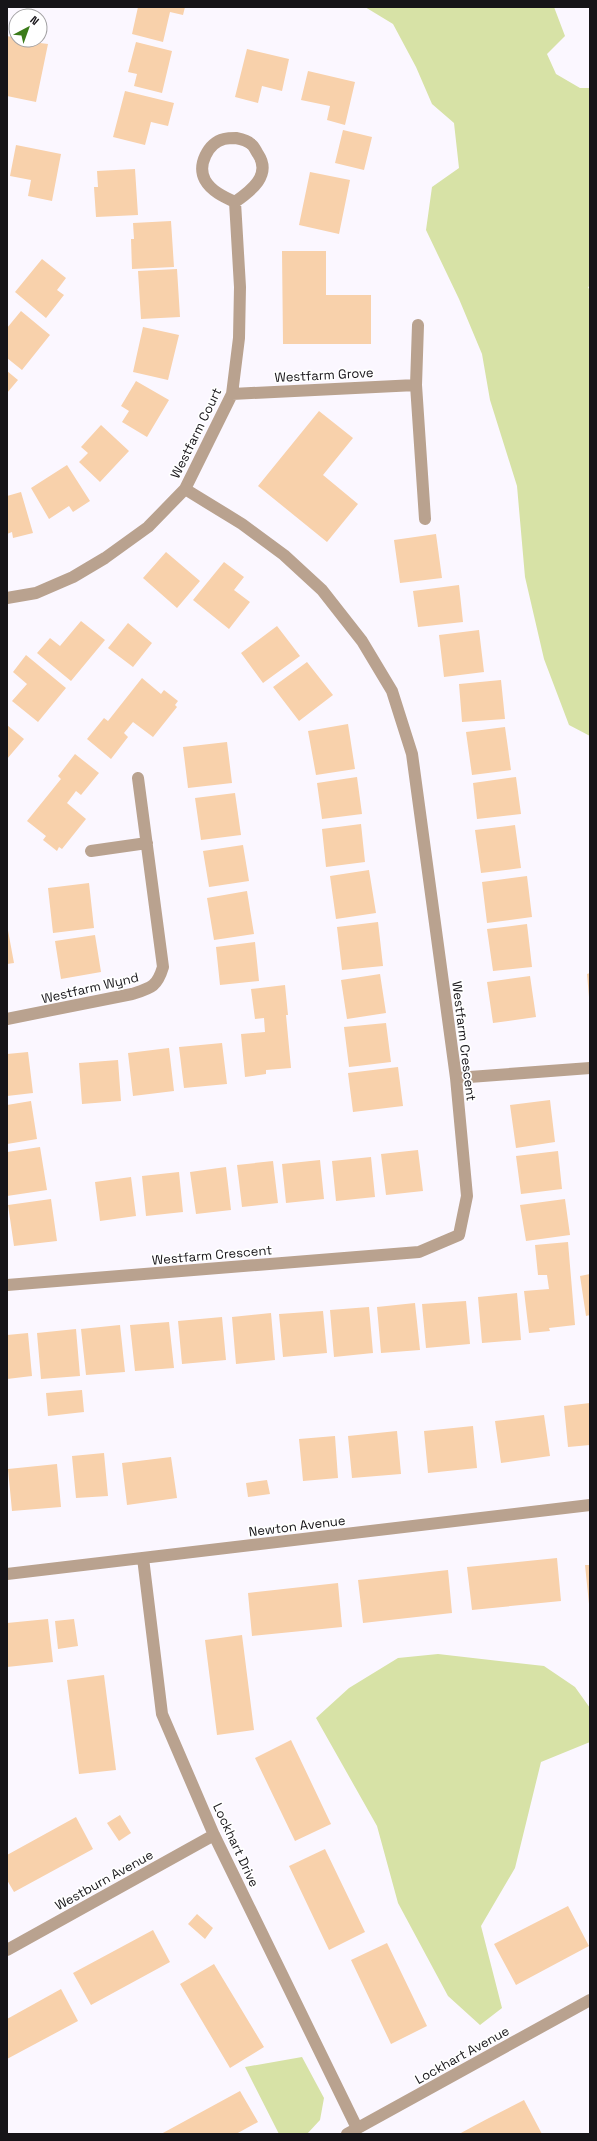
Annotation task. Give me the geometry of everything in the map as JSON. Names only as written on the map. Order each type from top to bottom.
[{"type":"street","points":[[236,138],[251,144],[262,160],[260,180],[250,192],[235,202],[218,194],[205,179],[203,163],[208,151],[223,139],[236,138]]},
{"type":"street","name":"Westfarm Court","points":[[7,598],[36,593],[73,577],[105,558],[148,527],[185,489],[232,394],[239,338],[240,287],[235,202]]},
{"type":"street","points":[[418,324],[416,385],[425,519]]},
{"type":"street","name":"Westfarm Grove","points":[[232,394],[416,385]]},
{"type":"street","name":"Westfarm Crescent","points":[[7,1285],[419,1252],[459,1234],[468,1196],[456,1078],[412,754],[392,691],[362,641],[322,590],[284,555],[242,524],[185,489]]},
{"type":"street","name":"Westfarm Wynd","points":[[7,1019],[132,994],[147,989],[158,982],[163,967],[138,778]]},
{"type":"street","points":[[91,851],[147,843]]},
{"type":"street","points":[[456,1078],[590,1068]]},
{"type":"street","name":"Newton Avenue","points":[[7,1574],[590,1505]]},
{"type":"street","name":"Lockhart Drive","points":[[143,1558],[162,1714],[214,1834],[352,2131]]},
{"type":"street","name":"Westburn Avenue","points":[[7,1950],[214,1834]]},
{"type":"street","name":"Lockhart Avenue","points":[[352,2131],[590,2000]]},
{"type":"green space","points":[[365,7],[554,7],[565,36],[547,54],[556,74],[580,88],[590,88],[590,286],[588,287],[590,291],[590,736],[569,725],[544,659],[525,577],[517,486],[490,400],[482,354],[459,299],[426,230],[432,187],[459,168],[454,123],[432,104],[416,67],[393,24]]},
{"type":"green space","points":[[438,1654],[544,1666],[575,1687],[590,1708],[590,1742],[541,1762],[515,1868],[481,1926],[502,2008],[480,2025],[448,1996],[398,1903],[377,1826],[316,1718],[349,1688],[398,1658]]},
{"type":"green space","points":[[302,2057],[324,2098],[320,2120],[307,2134],[279,2134],[245,2067]]},
{"type":"building","points":[[138,7],[185,7],[183,15],[170,12],[163,42],[132,34]]},
{"type":"building","points":[[7,36],[8,48],[47,48],[36,102],[7,96]]},
{"type":"building","points":[[136,42],[172,51],[162,93],[134,86],[137,74],[128,72]]},
{"type":"building","points":[[247,49],[289,59],[282,91],[262,86],[258,103],[235,97]]},
{"type":"building","points":[[308,71],[355,82],[345,125],[327,120],[330,106],[301,100]]},
{"type":"building","points":[[125,91],[174,103],[168,126],[151,122],[145,145],[113,137]]},
{"type":"building","points":[[343,130],[372,137],[364,170],[335,163]]},
{"type":"building","points":[[16,145],[61,154],[52,201],[28,196],[31,180],[10,176]]},
{"type":"building","points":[[135,169],[138,215],[96,217],[94,187],[98,187],[97,171]]},
{"type":"building","points":[[310,172],[350,180],[339,234],[299,225]]},
{"type":"building","points":[[171,221],[174,267],[132,269],[131,239],[134,239],[133,223]]},
{"type":"building","points":[[282,251],[326,251],[326,295],[371,295],[371,344],[283,344]]},
{"type":"building","points":[[42,259],[66,278],[57,290],[64,295],[46,318],[15,292]]},
{"type":"building","points":[[177,269],[180,317],[141,319],[138,271]]},
{"type":"building","points":[[21,311],[50,335],[22,370],[7,358],[7,328]]},
{"type":"building","points":[[143,327],[179,335],[168,380],[133,372]]},
{"type":"building","points":[[7,371],[18,380],[7,393]]},
{"type":"building","points":[[136,381],[169,400],[147,437],[122,422],[129,411],[121,406]]},
{"type":"building","points":[[319,411],[353,438],[323,475],[358,504],[327,542],[258,486]]},
{"type":"building","points":[[101,425],[129,451],[100,482],[79,462],[88,453],[81,447]]},
{"type":"building","points":[[67,465],[90,501],[73,512],[69,506],[49,519],[31,488]]},
{"type":"building","points":[[21,492],[33,533],[13,538],[12,532],[7,534],[7,496]]},
{"type":"building","points":[[436,534],[442,578],[400,583],[394,540]]},
{"type":"building","points":[[166,552],[200,581],[177,608],[143,578]]},
{"type":"building","points":[[224,562],[244,577],[234,590],[250,602],[229,629],[193,600]]},
{"type":"building","points":[[459,585],[463,622],[418,627],[413,591]]},
{"type":"building","points":[[81,621],[105,640],[71,681],[37,653],[50,638],[60,646]]},
{"type":"building","points":[[128,623],[152,643],[133,667],[108,648]]},
{"type":"building","points":[[277,626],[300,656],[263,683],[241,653]]},
{"type":"building","points":[[479,630],[484,672],[444,677],[439,635]]},
{"type":"building","points":[[26,655],[66,688],[38,722],[12,701],[27,684],[13,672]]},
{"type":"building","points":[[307,662],[333,695],[299,721],[273,687]]},
{"type":"building","points":[[142,678],[161,694],[164,690],[178,701],[175,705],[177,707],[153,737],[133,722],[124,733],[128,737],[111,759],[87,739],[104,718],[108,721]]},
{"type":"building","points":[[501,680],[505,719],[462,722],[459,684]]},
{"type":"building","points":[[348,724],[355,769],[316,775],[308,731]]},
{"type":"building","points":[[7,725],[24,739],[7,759]]},
{"type":"building","points":[[505,727],[511,770],[472,775],[466,732]]},
{"type":"building","points":[[227,742],[232,783],[188,788],[183,747]]},
{"type":"building","points":[[75,754],[99,773],[81,795],[76,791],[67,803],[86,819],[62,849],[59,847],[57,851],[43,840],[46,836],[27,821],[61,779],[58,776]]},
{"type":"building","points":[[357,777],[362,814],[322,819],[317,783]]},
{"type":"building","points":[[516,777],[521,814],[477,819],[473,783]]},
{"type":"building","points":[[235,793],[241,835],[201,840],[195,798]]},
{"type":"building","points":[[361,824],[365,862],[326,867],[322,829]]},
{"type":"building","points":[[515,825],[521,868],[481,873],[475,830]]},
{"type":"building","points":[[243,845],[249,881],[209,887],[203,851]]},
{"type":"building","points":[[369,870],[376,913],[336,919],[330,876]]},
{"type":"building","points":[[527,876],[532,917],[487,923],[482,882]]},
{"type":"building","points":[[89,883],[94,928],[53,933],[48,888]]},
{"type":"building","points":[[247,891],[254,934],[214,940],[207,898]]},
{"type":"building","points":[[378,922],[383,966],[342,970],[337,927]]},
{"type":"building","points":[[527,924],[532,967],[493,971],[487,929]]},
{"type":"building","points":[[7,925],[14,963],[7,964]]},
{"type":"building","points":[[95,935],[101,972],[61,979],[55,941]]},
{"type":"building","points":[[255,942],[259,981],[220,985],[216,947]]},
{"type":"building","points":[[590,973],[590,997],[589,997],[587,974]]},
{"type":"building","points":[[380,974],[386,1013],[347,1019],[341,980]]},
{"type":"building","points":[[530,976],[536,1017],[493,1023],[487,982]]},
{"type":"building","points":[[285,985],[291,1068],[266,1070],[266,1074],[245,1077],[241,1034],[265,1032],[264,1018],[255,1019],[251,989]]},
{"type":"building","points":[[386,1023],[391,1062],[349,1067],[344,1027]]},
{"type":"building","points":[[222,1043],[227,1084],[184,1088],[179,1047]]},
{"type":"building","points":[[169,1048],[174,1091],[133,1096],[128,1053]]},
{"type":"building","points":[[28,1052],[33,1093],[7,1096],[7,1054]]},
{"type":"building","points":[[118,1060],[121,1101],[82,1104],[79,1063]]},
{"type":"building","points":[[398,1067],[403,1106],[353,1112],[348,1073]]},
{"type":"building","points":[[550,1100],[555,1142],[516,1148],[510,1105]]},
{"type":"building","points":[[31,1101],[37,1139],[7,1144],[7,1105]]},
{"type":"building","points":[[40,1147],[47,1190],[7,1196],[7,1152]]},
{"type":"building","points":[[418,1150],[423,1191],[386,1195],[381,1154]]},
{"type":"building","points":[[558,1151],[562,1189],[521,1194],[516,1156]]},
{"type":"building","points":[[371,1157],[375,1197],[336,1201],[332,1161]]},
{"type":"building","points":[[320,1160],[324,1199],[286,1203],[282,1164]]},
{"type":"building","points":[[273,1161],[278,1203],[242,1207],[237,1165]]},
{"type":"building","points":[[226,1167],[231,1210],[196,1214],[190,1172]]},
{"type":"building","points":[[179,1172],[183,1212],[146,1216],[142,1176]]},
{"type":"building","points":[[131,1177],[136,1216],[100,1221],[95,1182]]},
{"type":"building","points":[[51,1199],[57,1241],[14,1246],[8,1205]]},
{"type":"building","points":[[565,1199],[570,1235],[526,1241],[520,1205]]},
{"type":"building","points":[[568,1242],[575,1325],[549,1328],[550,1331],[529,1333],[524,1291],[549,1289],[547,1275],[538,1275],[535,1245]]},
{"type":"building","points":[[590,1274],[590,1315],[586,1316],[580,1276]]},
{"type":"building","points":[[517,1293],[521,1340],[482,1343],[478,1297]]},
{"type":"building","points":[[466,1301],[470,1344],[426,1348],[422,1304]]},
{"type":"building","points":[[415,1303],[420,1350],[381,1353],[377,1307]]},
{"type":"building","points":[[369,1307],[373,1353],[334,1357],[330,1310]]},
{"type":"building","points":[[323,1311],[327,1353],[283,1357],[279,1314]]},
{"type":"building","points":[[271,1313],[275,1360],[236,1364],[232,1317]]},
{"type":"building","points":[[222,1317],[226,1360],[182,1364],[178,1321]]},
{"type":"building","points":[[169,1322],[174,1368],[135,1371],[130,1325]]},
{"type":"building","points":[[120,1325],[125,1372],[86,1375],[81,1329]]},
{"type":"building","points":[[76,1329],[80,1376],[41,1379],[37,1333]]},
{"type":"building","points":[[28,1333],[32,1376],[7,1379],[7,1335]]},
{"type":"building","points":[[82,1390],[84,1412],[48,1416],[46,1393]]},
{"type":"building","points":[[590,1403],[590,1445],[568,1447],[564,1406]]},
{"type":"building","points":[[544,1415],[550,1456],[501,1463],[495,1421]]},
{"type":"building","points":[[473,1426],[477,1468],[428,1473],[424,1431]]},
{"type":"building","points":[[397,1431],[401,1474],[352,1478],[348,1436]]},
{"type":"building","points":[[335,1436],[338,1478],[303,1481],[299,1439]]},
{"type":"building","points":[[104,1453],[108,1496],[76,1498],[72,1456]]},
{"type":"building","points":[[171,1457],[177,1498],[127,1505],[122,1463]]},
{"type":"building","points":[[57,1464],[61,1507],[12,1511],[8,1469]]},
{"type":"building","points":[[267,1480],[270,1494],[248,1497],[246,1483]]},
{"type":"building","points":[[557,1558],[561,1601],[472,1610],[467,1567]]},
{"type":"building","points":[[585,1565],[590,1565],[590,1604],[589,1604]]},
{"type":"building","points":[[448,1570],[452,1613],[363,1623],[358,1580]]},
{"type":"building","points":[[338,1583],[342,1627],[252,1636],[248,1593]]},
{"type":"building","points":[[48,1619],[53,1662],[7,1667],[7,1623]]},
{"type":"building","points":[[74,1619],[78,1646],[58,1649],[55,1621]]},
{"type":"building","points":[[242,1635],[254,1730],[217,1735],[205,1640]]},
{"type":"building","points":[[104,1675],[116,1770],[79,1774],[67,1680]]},
{"type":"building","points":[[291,1740],[331,1824],[295,1841],[255,1758]]},
{"type":"building","points":[[120,1815],[131,1833],[119,1841],[107,1823]]},
{"type":"building","points":[[76,1817],[93,1849],[14,1892],[7,1880],[7,1855]]},
{"type":"building","points":[[325,1849],[365,1932],[329,1950],[289,1866]]},
{"type":"building","points":[[568,1906],[589,1946],[516,1985],[494,1944]]},
{"type":"building","points":[[197,1914],[213,1928],[205,1939],[188,1924]]},
{"type":"building","points":[[153,1930],[170,1962],[91,2005],[73,1973]]},
{"type":"building","points":[[387,1943],[427,2026],[391,2044],[351,1960]]},
{"type":"building","points":[[214,1964],[264,2047],[230,2068],[180,1984]]},
{"type":"building","points":[[61,1989],[78,2021],[7,2059],[7,2019]]},
{"type":"building","points":[[240,2091],[258,2122],[236,2134],[161,2134]]},
{"type":"building","points":[[524,2100],[542,2134],[459,2134],[487,2119]]}]
